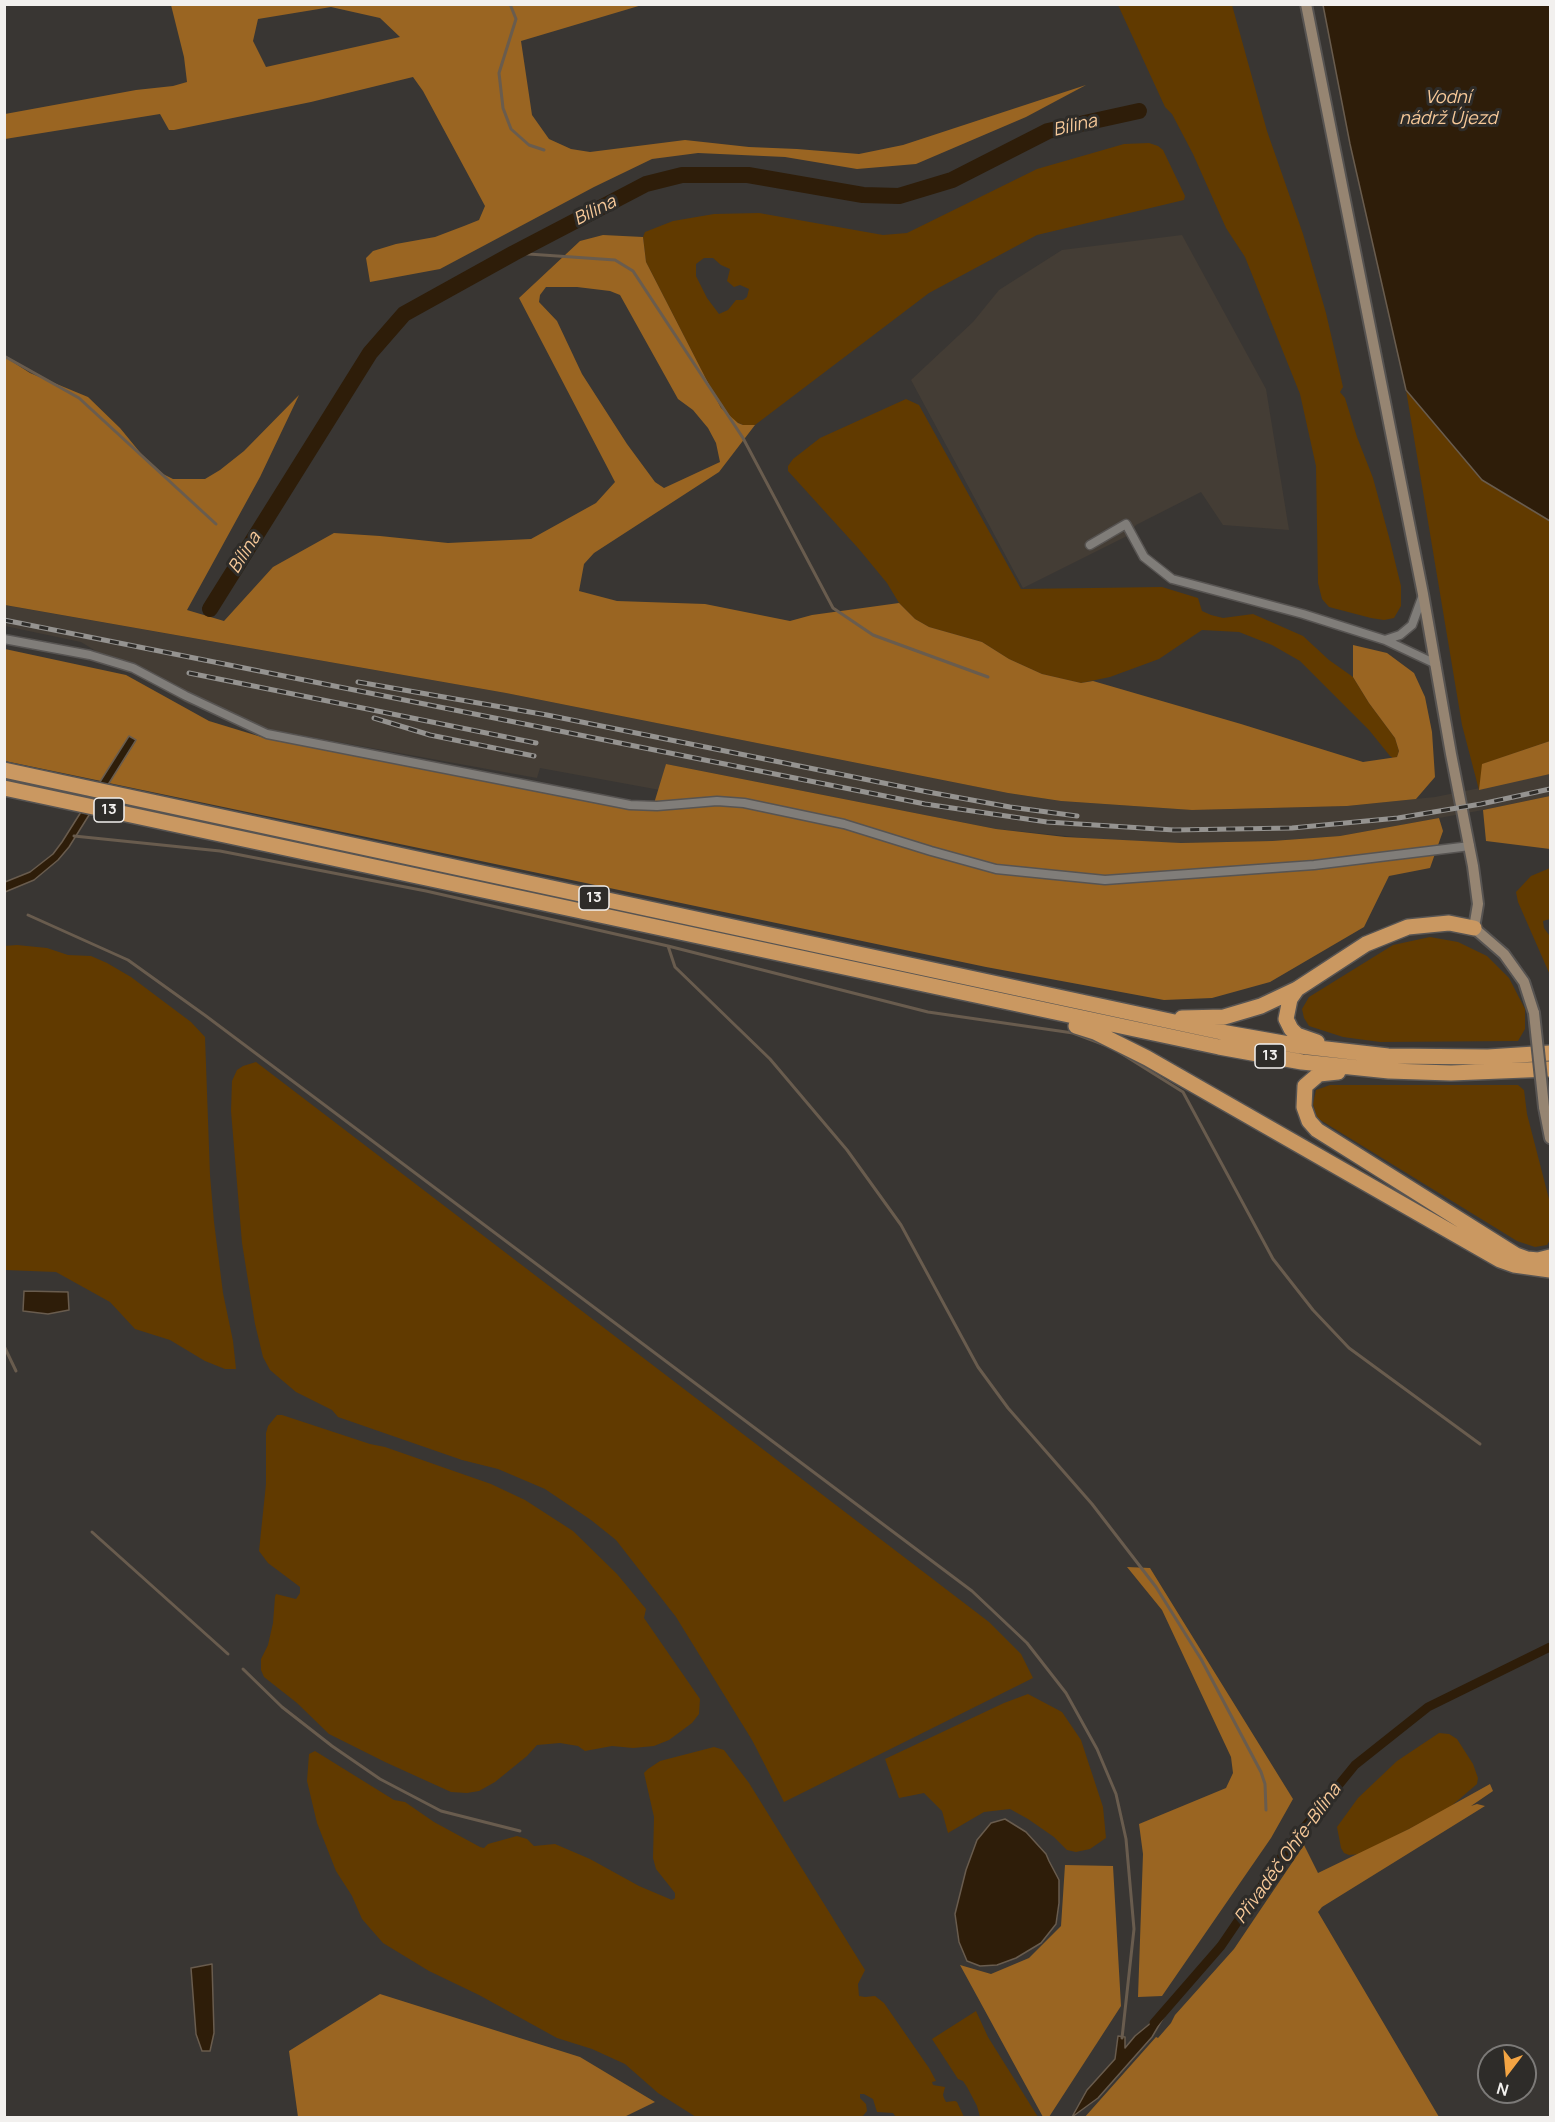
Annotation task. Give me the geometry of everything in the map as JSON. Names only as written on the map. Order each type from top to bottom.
[{"type":"highway","name":"13","points":[[4,770],[1146,1017],[1388,1064],[1451,1073],[1551,1069]]},
{"type":"highway","name":"13","points":[[4,788],[1219,1047],[1302,1062],[1388,1064],[1551,1053]]},
{"type":"highway","points":[[1146,1017],[1224,1017],[1261,1006],[1297,989],[1366,944],[1408,927],[1449,923],[1474,928]]},
{"type":"highway","points":[[1297,989],[1290,999],[1286,1019],[1297,1035],[1388,1064]]},
{"type":"highway","points":[[994,999],[1095,1032],[1147,1058],[1500,1260],[1521,1266],[1551,1270]]},
{"type":"highway","points":[[1388,1064],[1319,1074],[1305,1086],[1304,1107],[1309,1121],[1317,1130],[1516,1255],[1538,1260],[1551,1257]]},
{"type":"street","points":[[1306,4],[1424,594],[1470,846],[1478,904],[1474,928],[1504,954],[1524,982],[1534,1013],[1544,1107],[1551,1138]]},
{"type":"street","points":[[1090,545],[1126,524],[1144,557],[1172,579],[1303,614],[1385,640],[1436,664]]},
{"type":"street","points":[[1385,640],[1400,634],[1412,625],[1424,594]]},
{"type":"street","points":[[4,639],[90,655],[133,668],[267,734],[630,805],[657,806],[717,801],[744,803],[844,824],[996,869],[1105,880],[1314,865],[1470,846]]},
{"type":"shaded area","points":[[171,5],[642,5],[521,41],[532,115],[549,139],[571,149],[590,152],[685,140],[749,147],[859,154],[903,145],[1086,85],[1026,117],[916,164],[857,169],[785,157],[698,153],[652,159],[594,187],[440,269],[370,282],[366,258],[373,251],[435,237],[479,220],[485,206],[423,91],[413,77],[311,102],[174,130],[169,130],[160,114],[5,139],[5,114],[187,82],[184,57]],"holes":[[[331,7],[380,18],[400,37],[266,67],[253,41],[258,19]]]},
{"type":"shaded area","points":[[1118,5],[1232,5],[1267,131],[1303,234],[1326,313],[1343,387],[1340,392],[1345,398],[1373,478],[1389,537],[1401,586],[1401,606],[1394,618],[1384,620],[1371,618],[1329,607],[1322,599],[1318,583],[1316,466],[1300,394],[1245,257],[1226,228],[1193,154],[1172,114],[1165,107]]},
{"type":"shaded area","points":[[1149,143],[1163,150],[1185,196],[1184,200],[1037,235],[929,293],[755,425],[743,425],[731,419],[721,408],[646,262],[643,237],[645,232],[673,221],[714,214],[759,213],[883,235],[907,233],[1037,169],[1124,144]],"holes":[[[704,258],[713,258],[730,269],[727,281],[734,287],[740,285],[749,289],[747,297],[743,300],[736,300],[728,310],[719,314],[707,298],[696,276],[696,264]]]},
{"type":"shaded area","points":[[603,235],[643,237],[646,262],[721,408],[738,423],[755,425],[719,472],[594,553],[584,564],[579,591],[617,601],[705,604],[790,621],[812,615],[899,603],[915,619],[929,627],[982,642],[1009,659],[1042,674],[1081,683],[1093,681],[1363,762],[1397,757],[1399,751],[1395,738],[1353,677],[1353,645],[1387,653],[1414,673],[1425,697],[1432,732],[1435,777],[1416,799],[1347,806],[1192,810],[1061,801],[1008,793],[506,693],[5,605],[5,357],[30,373],[88,397],[120,428],[143,456],[163,474],[173,479],[205,479],[220,470],[244,451],[299,395],[260,477],[187,610],[224,621],[273,567],[334,533],[448,543],[531,539],[596,503],[615,482],[519,298],[580,241]],"holes":[[[546,287],[577,287],[610,291],[620,295],[678,399],[693,410],[708,428],[716,443],[720,462],[664,488],[655,482],[627,444],[582,374],[557,321],[539,302],[540,295]]]},
{"type":"shaded area","points":[[1182,235],[1266,389],[1289,530],[1223,525],[1201,492],[1136,525],[1127,536],[1023,588],[911,380],[973,322],[999,290],[1062,250]]},
{"type":"shaded area","points":[[1406,390],[1482,480],[1550,521],[1550,741],[1483,764],[1479,790],[1462,725]]},
{"type":"shaded area","points":[[906,399],[919,405],[1021,589],[1162,587],[1198,598],[1202,611],[1211,615],[1223,618],[1253,614],[1303,636],[1329,660],[1353,677],[1395,738],[1399,751],[1397,757],[1390,756],[1369,730],[1300,661],[1272,645],[1239,632],[1202,630],[1159,659],[1110,677],[1081,683],[1042,674],[1009,659],[982,642],[929,627],[915,619],[899,603],[887,583],[858,548],[788,471],[788,466],[793,459],[820,438]]},
{"type":"shaded area","points":[[4,605],[506,693],[1008,793],[1061,801],[1192,810],[1347,806],[1435,797],[1550,774],[1550,796],[1340,836],[1272,841],[1181,843],[1106,840],[996,829],[666,764],[660,790],[540,768],[537,778],[272,730],[188,704],[81,642],[5,626]]},
{"type":"shaded area","points":[[5,649],[126,675],[209,721],[268,739],[652,810],[666,764],[996,829],[1065,837],[1181,843],[1272,841],[1340,836],[1439,818],[1443,831],[1430,868],[1389,876],[1364,927],[1270,982],[1212,998],[1164,1000],[986,967],[109,783],[136,741],[129,736],[101,781],[5,761]]},
{"type":"shaded area","points":[[1550,741],[1550,774],[1479,790],[1482,764]]},
{"type":"shaded area","points":[[1550,796],[1550,849],[1486,841],[1483,810]]},
{"type":"shaded area","points":[[1550,868],[1550,919],[1543,921],[1544,928],[1550,934],[1550,975],[1518,902],[1516,892],[1531,876]]},
{"type":"shaded area","points":[[1430,937],[1458,942],[1487,956],[1509,978],[1525,1009],[1525,1029],[1518,1041],[1380,1042],[1343,1037],[1309,1026],[1302,1009],[1309,997],[1393,945]]},
{"type":"shaded area","points":[[4,946],[47,948],[68,955],[91,956],[107,963],[131,977],[191,1022],[205,1037],[214,1222],[236,1369],[225,1369],[205,1361],[170,1340],[135,1329],[110,1302],[56,1272],[5,1270]]},
{"type":"shaded area","points":[[256,1062],[989,1622],[1021,1654],[1033,1678],[784,1802],[752,1740],[676,1617],[616,1540],[545,1489],[498,1469],[462,1460],[338,1417],[332,1410],[296,1392],[270,1370],[263,1357],[255,1324],[242,1243],[231,1111],[232,1081],[237,1070]]},
{"type":"shaded area","points":[[1330,1085],[1518,1085],[1524,1090],[1527,1114],[1550,1203],[1550,1240],[1547,1245],[1535,1247],[1517,1241],[1317,1118],[1313,1104],[1316,1090]]},
{"type":"shaded area","points":[[277,1415],[385,1447],[491,1484],[525,1500],[573,1531],[617,1574],[646,1609],[644,1618],[700,1699],[699,1714],[692,1723],[669,1740],[654,1746],[633,1748],[612,1746],[585,1751],[578,1746],[560,1743],[537,1745],[495,1782],[479,1791],[467,1793],[451,1792],[329,1734],[297,1703],[264,1677],[261,1670],[261,1659],[268,1645],[273,1623],[276,1594],[296,1599],[300,1593],[300,1587],[268,1563],[259,1551],[266,1484],[266,1433],[268,1426]]},
{"type":"shaded area","points":[[1127,1567],[1150,1568],[1293,1799],[1271,1838],[1162,1996],[1138,1997],[1143,1854],[1139,1824],[1226,1788],[1233,1773],[1231,1757],[1162,1610]]},
{"type":"shaded area","points":[[1028,1694],[1062,1712],[1081,1740],[1103,1807],[1106,1838],[1090,1849],[1076,1852],[1067,1850],[1054,1837],[1010,1809],[984,1812],[948,1833],[942,1811],[924,1793],[899,1798],[885,1759]]},
{"type":"shaded area","points":[[1439,1733],[1449,1734],[1457,1739],[1473,1764],[1478,1778],[1477,1784],[1449,1808],[1361,1854],[1344,1853],[1337,1827],[1358,1798],[1397,1761]]},
{"type":"shaded area","points":[[714,1747],[724,1750],[749,1783],[865,1970],[858,1984],[859,1996],[875,1996],[884,2003],[929,2068],[936,2081],[932,2082],[933,2085],[945,2087],[943,2095],[946,2102],[957,2102],[964,2117],[896,2117],[893,2113],[877,2112],[873,2099],[860,2094],[867,2111],[862,2117],[696,2117],[658,2093],[625,2064],[592,2049],[557,2038],[479,1995],[429,1971],[383,1943],[362,1919],[352,1896],[336,1871],[317,1823],[307,1781],[309,1754],[315,1751],[394,1800],[405,1802],[434,1822],[480,1847],[484,1848],[488,1844],[517,1836],[527,1839],[534,1846],[555,1844],[672,1900],[675,1898],[675,1893],[656,1869],[653,1858],[654,1817],[644,1773],[660,1761]]},
{"type":"shaded area","points":[[1490,1784],[1493,1791],[1471,1806],[1477,1804],[1485,1806],[1322,1907],[1318,1912],[1439,2117],[1084,2118],[1156,2037],[1158,2038],[1175,2015],[1234,1949],[1304,1845],[1318,1873],[1409,1829]]},
{"type":"shaded area","points":[[1065,1865],[1113,1866],[1121,2006],[1049,2117],[1043,2117],[960,1965],[991,1974],[1029,1958],[1061,1926]]},
{"type":"shaded area","points":[[380,1994],[580,2057],[655,2102],[622,2118],[298,2117],[289,2051]]},
{"type":"shaded area","points":[[976,2011],[988,2037],[1038,2117],[980,2117],[967,2087],[963,2081],[958,2079],[932,2039]]},
{"type":"water","name":"Vodní nádrž Újezd","points":[[1323,5],[1550,5],[1550,521],[1482,480],[1406,390],[1350,144]]},
{"type":"water","points":[[129,736],[136,740],[69,847],[58,860],[34,880],[5,892],[5,882],[30,872],[53,854]]},
{"type":"water","points":[[24,1291],[68,1292],[69,1310],[48,1314],[23,1311]]},
{"type":"water","points":[[1005,1819],[1026,1832],[1046,1854],[1059,1880],[1056,1924],[1041,1943],[1016,1958],[997,1965],[980,1966],[967,1961],[959,1942],[955,1914],[966,1870],[977,1840],[991,1823]]},
{"type":"water","points":[[212,1964],[214,2033],[210,2051],[202,2051],[196,2034],[191,1968]]},
{"type":"water","points":[[1169,2008],[1152,2037],[1098,2098],[1072,2117],[1087,2090],[1115,2059],[1118,2036],[1125,2037],[1125,2048],[1135,2036]]},
{"type":"waterway","points":[[510,4],[516,19],[499,73],[503,108],[511,129],[529,145],[544,150]]},
{"type":"waterway","name":"Bílina","points":[[210,609],[370,353],[404,314],[514,253],[646,184],[682,175],[748,175],[863,195],[899,196],[952,180],[1048,131],[1139,111]]},
{"type":"waterway","points":[[514,253],[615,260],[633,271],[743,438],[833,608],[873,635],[988,677]]},
{"type":"waterway","points":[[4,356],[79,398],[216,524]]},
{"type":"waterway","points":[[74,836],[220,851],[426,891],[668,946],[675,967],[770,1059],[847,1150],[901,1225],[978,1367],[1008,1408],[1092,1504],[1156,1587],[1201,1659],[1261,1772],[1265,1784],[1266,1810]]},
{"type":"waterway","points":[[28,915],[128,960],[206,1016],[972,1591],[1027,1643],[1066,1693],[1097,1749],[1116,1794],[1126,1839],[1134,1929],[1122,2038]]},
{"type":"waterway","points":[[668,946],[928,1012],[1073,1033],[1105,1045]]},
{"type":"waterway","points":[[1119,1052],[1183,1092],[1273,1259],[1313,1310],[1349,1348],[1480,1444]]},
{"type":"waterway","points":[[4,1346],[16,1371]]},
{"type":"waterway","points":[[92,1532],[228,1654]]},
{"type":"waterway","name":"Přivaděč Ohře-Bílina","points":[[1154,2023],[1221,1946],[1289,1846],[1355,1765],[1428,1707],[1550,1647]]},
{"type":"waterway","points":[[243,1669],[282,1707],[332,1746],[380,1779],[441,1811],[520,1831]]},
{"type":"railway","points":[[4,620],[925,804],[1047,822],[1174,830],[1292,828],[1398,818],[1481,804],[1550,789]]},
{"type":"railway","points":[[189,673],[536,743]]},
{"type":"railway","points":[[358,682],[547,715],[928,792],[1077,816]]},
{"type":"railway","points":[[374,718],[430,735],[534,756]]}]
